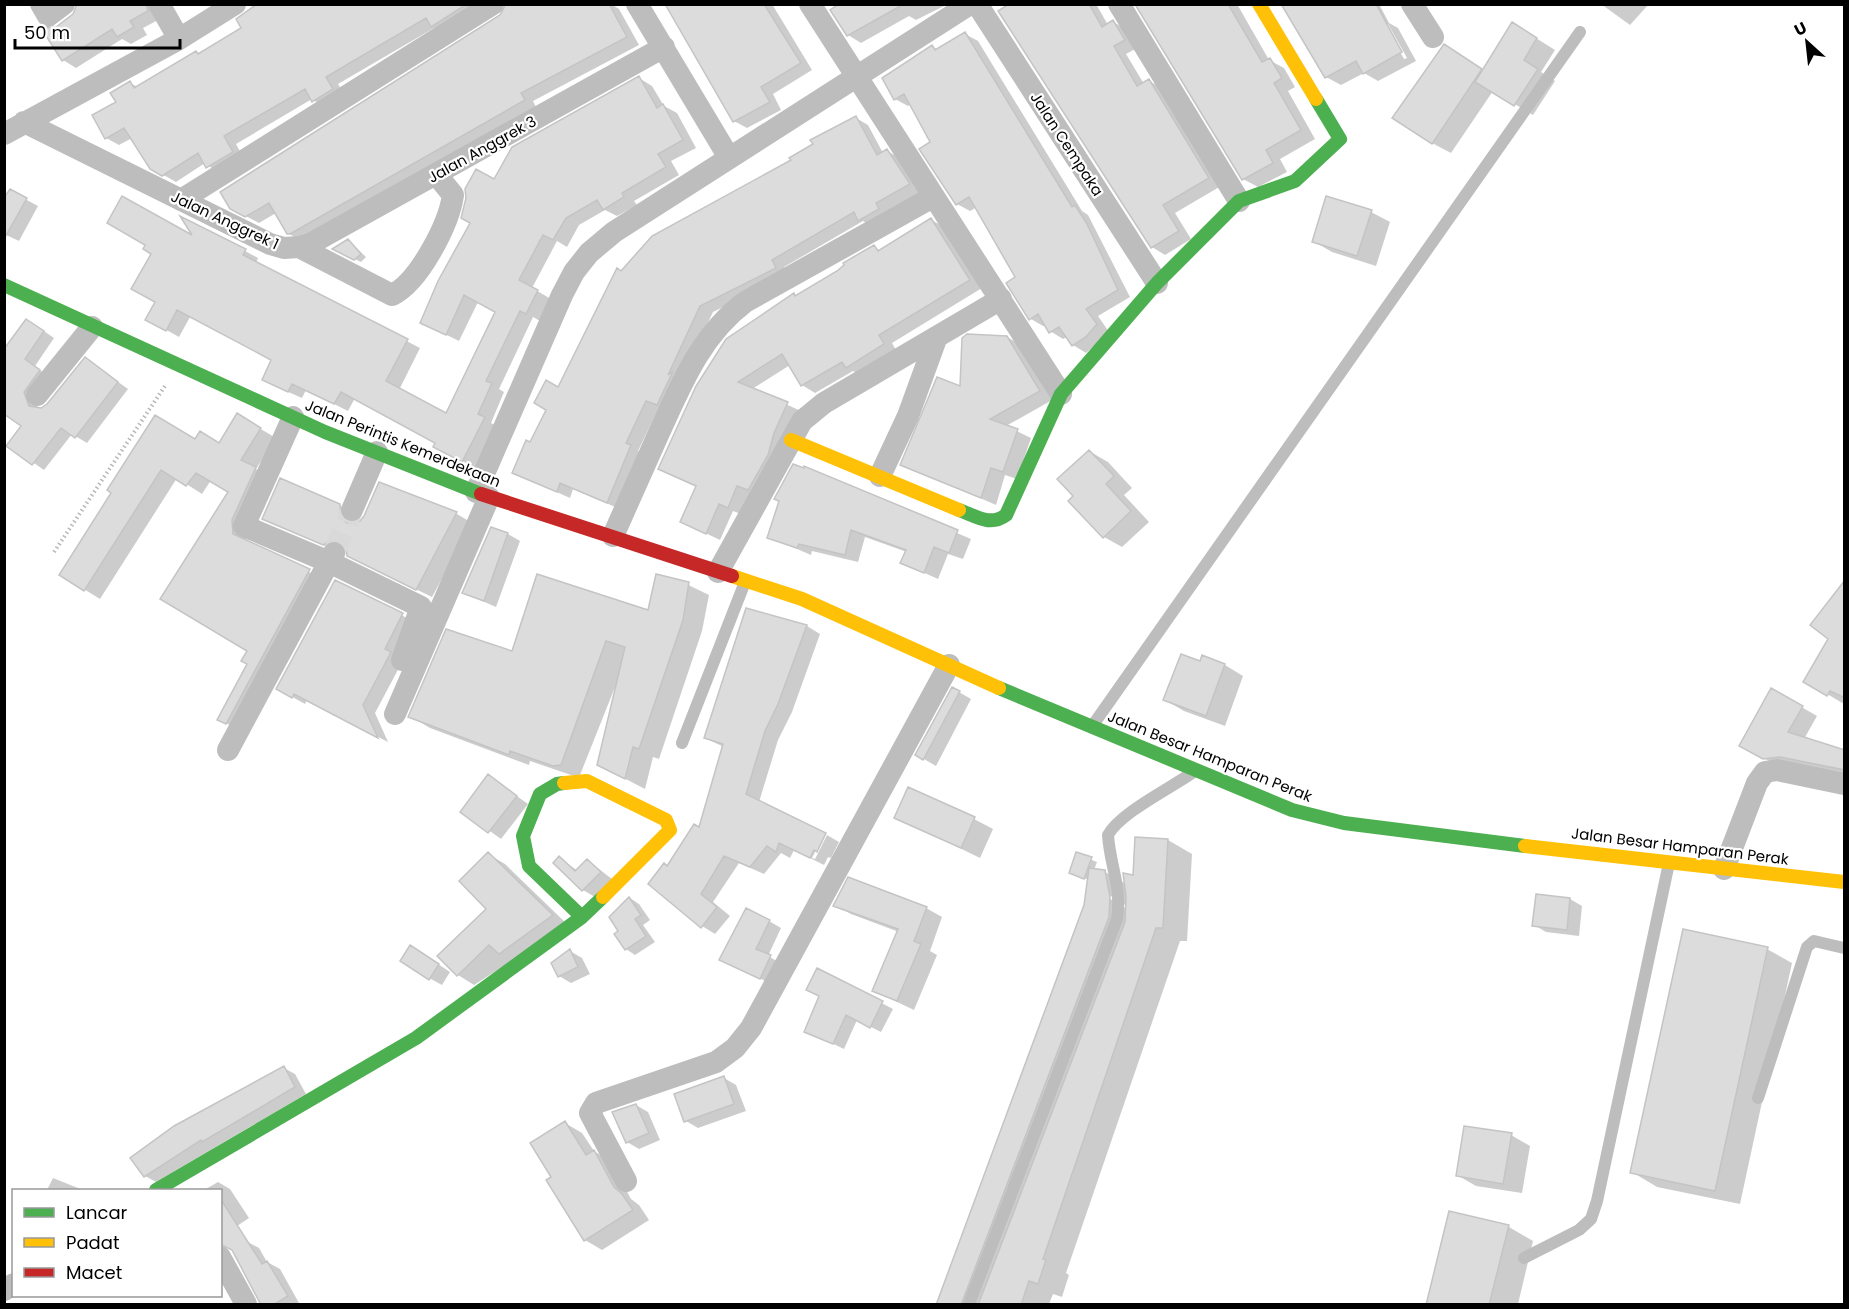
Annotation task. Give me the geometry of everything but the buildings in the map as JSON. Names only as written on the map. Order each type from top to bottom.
[{"type":"main road","points":[[791,440],[987,521],[998,521],[1006,515],[1061,394],[1158,283],[1239,201],[1295,181],[1340,139],[1259,4]]},
{"type":"main road","name":"Jalan Perintis Kemerdekaan","points":[[4,285],[92,327],[180,363],[293,417],[483,494],[802,599]]},
{"type":"main road","name":"Jalan Besar Hamparan Perak","points":[[802,599],[949,665],[1292,810],[1344,823],[1845,882]]},
{"type":"main road","points":[[163,1189],[181,1184],[416,1038],[582,916],[670,830],[666,820],[587,781],[557,784],[540,794],[523,836],[529,867],[582,916]]},
{"type":"street","points":[[40,4],[48,16],[64,4]]},
{"type":"street","points":[[159,4],[179,39]]},
{"type":"street","points":[[4,134],[179,39],[235,4]]},
{"type":"street","points":[[181,200],[493,4]]},
{"type":"street","points":[[637,4],[728,156]]},
{"type":"street","points":[[810,4],[1061,394]]},
{"type":"street","points":[[293,417],[243,526],[332,557],[421,607],[391,707],[483,494],[574,272],[589,254],[614,232],[728,156],[970,4]]},
{"type":"street","name":"Jalan Cempaka","points":[[977,4],[1158,283]]},
{"type":"street","points":[[1119,4],[1239,201]]},
{"type":"street","points":[[1412,4],[1432,37]]},
{"type":"street","name":"Jalan Anggrek 3","points":[[299,247],[310,244],[664,47]]},
{"type":"street","name":"Jalan Anggrek 1","points":[[24,122],[270,244],[284,248],[299,247],[392,295],[404,289],[435,244],[452,202],[453,195],[436,174]]},
{"type":"street","points":[[613,536],[686,373],[702,345],[727,316],[745,302],[933,196]]},
{"type":"street","points":[[718,572],[802,421],[824,403],[1001,299]]},
{"type":"street","points":[[38,394],[92,327]]},
{"type":"street","points":[[880,476],[908,416],[936,339]]},
{"type":"street","points":[[352,510],[377,452]]},
{"type":"street","points":[[228,750],[332,557]]},
{"type":"street","points":[[626,1180],[595,1127],[590,1113],[596,1103],[716,1062],[735,1048],[751,1028],[949,665]]},
{"type":"street","points":[[1724,869],[1757,783],[1765,772],[1777,770],[1845,784]]},
{"type":"street","points":[[222,1261],[246,1305]]},
{"type":"lane","points":[[1092,726],[1580,32]]},
{"type":"lane","points":[[682,742],[745,582]]},
{"type":"lane","points":[[969,1305],[1117,919],[1120,901],[1118,878],[1110,860],[1108,835],[1120,818],[1163,794],[1195,770]]},
{"type":"lane","points":[[1524,1258],[1579,1230],[1591,1219],[1597,1200],[1669,862]]},
{"type":"lane","points":[[1758,1098],[1807,947],[1814,941],[1845,948]]},
{"type":"path","points":[[54,552],[180,363]]},
{"type":"tunnel","points":[[334,553],[352,510]]},
{"type":"traffic: fast","points":[[959,510],[989,520],[1006,515],[1061,394],[1157,283],[1239,201],[1295,181],[1340,139],[1316,99]]},
{"type":"traffic: fast","points":[[4,285],[325,432],[481,494]]},
{"type":"traffic: fast","points":[[999,688],[1292,810],[1344,823],[1525,846]]},
{"type":"traffic: fast","points":[[564,783],[557,784],[540,794],[523,836],[529,866],[582,917]]},
{"type":"traffic: fast","points":[[158,1189],[416,1038],[582,917],[603,897]]},
{"type":"traffic: slow","points":[[1259,4],[1316,99]]},
{"type":"traffic: slow","points":[[791,440],[959,510]]},
{"type":"traffic: slow","points":[[732,576],[802,599],[999,688]]},
{"type":"traffic: slow","points":[[564,783],[587,781],[666,820],[670,830],[603,897]]},
{"type":"traffic: slow","points":[[1525,846],[1844,882]]},
{"type":"traffic: jam","points":[[481,494],[732,576]]}]
